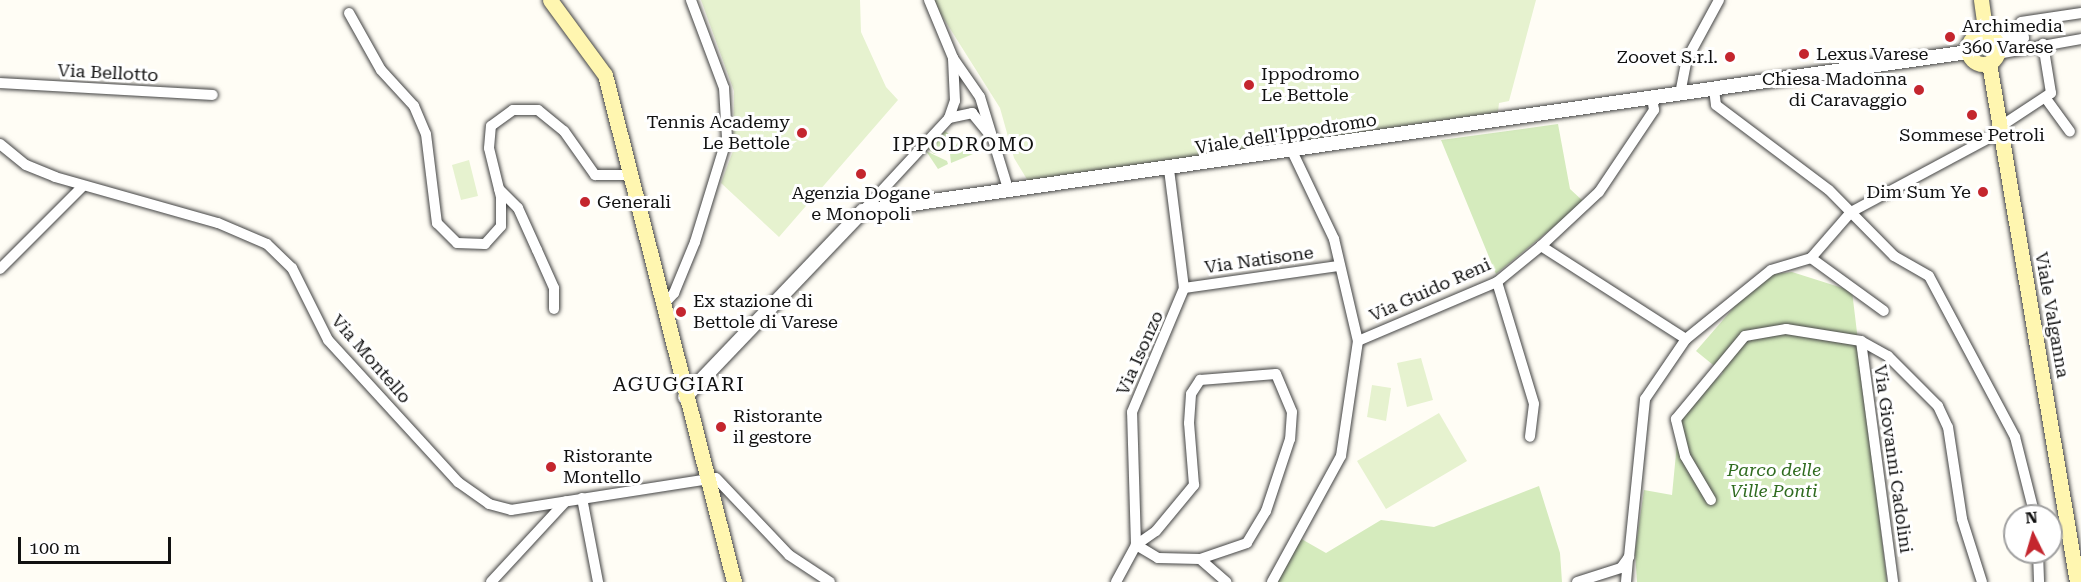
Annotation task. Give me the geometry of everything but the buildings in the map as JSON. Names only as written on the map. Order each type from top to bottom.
[{"type":"main road","points":[[550,0],[605,75],[627,175],[734,582]]},
{"type":"main road","name":"Viale Valganna","points":[[1981,0],[1992,48],[2001,129],[2077,582]]},
{"type":"main road","points":[[1970,40],[1992,48],[1976,62],[1968,52],[1970,40]]},
{"type":"street","points":[[662,306],[674,293],[695,242],[727,138],[724,88],[691,0]]},
{"type":"street","points":[[929,0],[953,58],[980,97],[1009,192]]},
{"type":"street","points":[[1680,94],[1687,59],[1719,0]]},
{"type":"street","points":[[348,13],[381,70],[414,106],[426,134],[437,223],[444,234],[471,246],[495,238],[501,226],[499,189],[489,148],[491,126],[513,110],[538,110],[564,131],[595,175],[627,175]]},
{"type":"street","points":[[2024,42],[2021,22],[2081,13]]},
{"type":"street","points":[[1992,48],[2024,42],[2043,44],[2081,39]]},
{"type":"street","points":[[1626,582],[1645,399],[1686,339],[1772,270],[1811,258],[1851,212],[2001,129],[2047,100],[2051,93],[2043,44]]},
{"type":"street","name":"Viale dell'Ippodromo","points":[[863,211],[1169,170],[1968,52]]},
{"type":"street","points":[[686,397],[949,118],[955,101],[953,58]]},
{"type":"street","name":"Via Bellotto","points":[[0,83],[213,95]]},
{"type":"street","points":[[1714,89],[1716,105],[1851,212],[1894,255],[1929,276],[2015,437],[2031,504]]},
{"type":"street","name":"Via Guido Reni","points":[[1272,582],[1341,456],[1358,341],[1497,282],[1541,246],[1599,192],[1654,110],[1652,98]]},
{"type":"street","points":[[2047,100],[2070,132]]},
{"type":"street","points":[[949,118],[972,113],[991,139]]},
{"type":"street","name":"Via Montello","points":[[0,144],[26,165],[82,187],[218,223],[267,244],[292,268],[328,340],[458,482],[489,504],[511,510],[707,477]]},
{"type":"street","points":[[1292,151],[1334,239],[1338,266],[1358,341]]},
{"type":"street","points":[[1169,170],[1185,288]]},
{"type":"street","points":[[0,269],[82,187]]},
{"type":"street","points":[[499,189],[518,208],[554,288],[554,309]]},
{"type":"street","points":[[1541,246],[1686,339]]},
{"type":"street","points":[[1811,258],[1884,311]]},
{"type":"street","name":"Via Natisone","points":[[1185,288],[1338,266]]},
{"type":"street","points":[[1497,282],[1534,404],[1530,437]]},
{"type":"street","name":"Via Isonzo","points":[[1136,545],[1132,412],[1185,288]]},
{"type":"street","points":[[1711,500],[1681,441],[1676,419],[1688,400],[1745,336],[1786,329],[1856,340],[1888,356],[1938,406],[1948,427],[1962,519],[1982,582]]},
{"type":"street","name":"Via Giovanni Cadolini","points":[[1856,340],[1893,582]]},
{"type":"street","points":[[1116,582],[1136,545],[1156,531],[1194,485],[1189,423],[1191,394],[1200,380],[1276,374],[1292,412],[1290,439],[1266,511],[1247,543],[1200,559],[1158,558],[1136,545]]},
{"type":"street","points":[[707,477],[716,477],[789,555],[830,582]]},
{"type":"street","points":[[582,498],[598,582]]},
{"type":"street","points":[[491,582],[566,501]]},
{"type":"street","points":[[1577,582],[1622,568],[1629,557]]},
{"type":"street","points":[[1200,559],[1226,582]]},
{"type":"street","points":[[2038,564],[2038,582]]},
{"type":"green space","name":"Tennis Academy Le Bettole","points":[[701,0],[860,0],[861,32],[886,87],[898,100],[779,237],[721,183],[733,151],[734,91]]},
{"type":"green space","name":"Ippodromo Le Bettole","points":[[932,0],[1536,0],[1509,101],[1499,103],[1498,112],[1028,181],[1014,158],[1000,108]]},
{"type":"green space","points":[[1985,40],[1993,48],[1985,56],[1977,48]]},
{"type":"green space","points":[[1558,124],[1570,189],[1584,202],[1496,274],[1441,140]]},
{"type":"green space","points":[[945,131],[955,139],[945,152],[934,154],[928,149]]},
{"type":"green space","points":[[958,142],[973,154],[951,163],[950,154]]},
{"type":"green space","points":[[926,151],[947,161],[948,164],[938,169]]},
{"type":"green space","points":[[469,160],[478,196],[461,200],[452,165]]},
{"type":"green space","name":"Parco delle Ville Ponti","points":[[1792,272],[1852,291],[1887,582],[1637,582],[1635,552],[1644,490],[1672,495],[1680,412],[1723,373],[1696,351],[1762,275]]},
{"type":"green space","points":[[1421,358],[1433,400],[1407,407],[1397,363]]},
{"type":"green space","points":[[1372,385],[1391,388],[1386,421],[1367,417]]},
{"type":"green space","points":[[1439,413],[1467,461],[1386,509],[1357,461]]},
{"type":"green space","points":[[1539,486],[1560,553],[1562,582],[1276,582],[1298,537],[1326,553],[1381,520],[1434,527]]},
{"type":"place","name":"Archimedia 360 Varese","points":[[1950,37]]},
{"type":"place","name":"Lexus Varese","points":[[1804,54]]},
{"type":"place","name":"Zoovet S.r.l.","points":[[1730,57]]},
{"type":"place","name":"Ippodromo Le Bettole","points":[[1249,85]]},
{"type":"place","name":"Chiesa Madonna di Caravaggio","points":[[1919,90]]},
{"type":"place","name":"Sommese Petroli","points":[[1972,115]]},
{"type":"place","name":"Tennis Academy Le Bettole","points":[[802,133]]},
{"type":"place","name":"Agenzia Dogane e Monopoli","points":[[861,174]]},
{"type":"place","name":"Dim Sum Ye","points":[[1983,192]]},
{"type":"place","name":"Generali","points":[[585,202]]},
{"type":"place","name":"Ex stazione di Bettole di Varese","points":[[681,312]]},
{"type":"place","name":"Ristorante il gestore","points":[[721,427]]},
{"type":"place","name":"Ristorante Montello","points":[[551,467]]},
{"type":"district","name":"IPPODROMO","points":[[964,144]]},
{"type":"district","name":"AGUGGIARI","points":[[679,384]]}]
